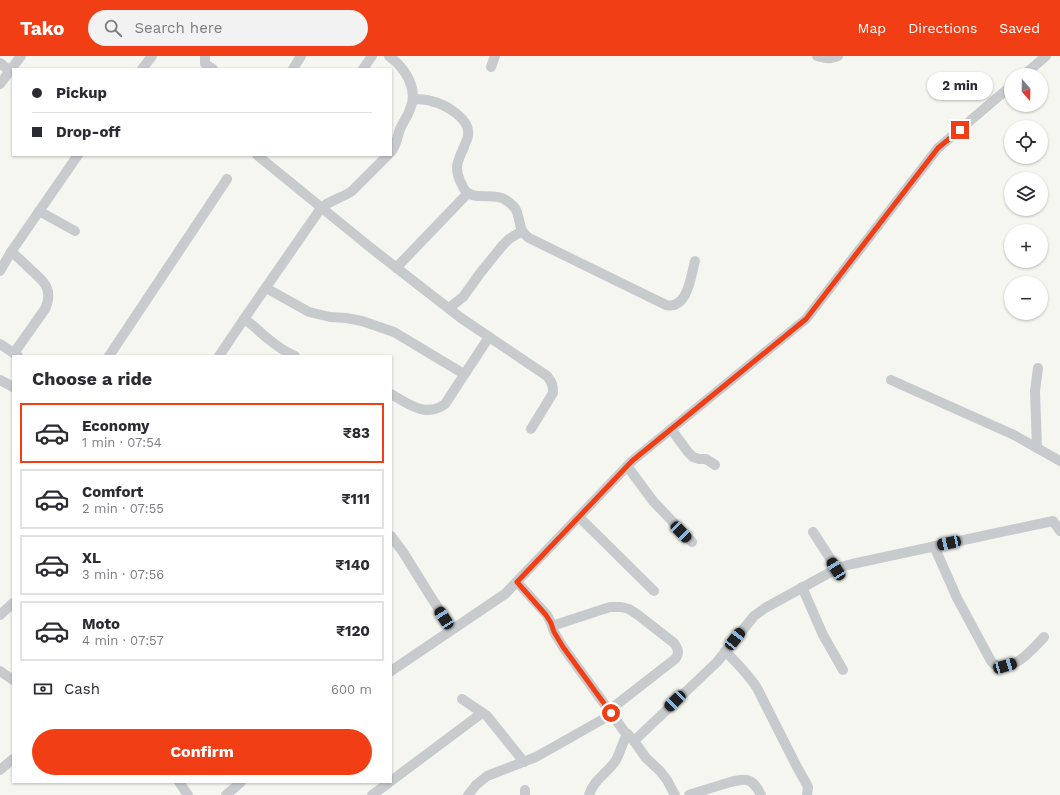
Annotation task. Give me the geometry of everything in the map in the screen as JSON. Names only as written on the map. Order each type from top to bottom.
[{"type":"street","points":[[12,68],[21,56]]},
{"type":"street","points":[[143,68],[152,56]]},
{"type":"street","points":[[205,56],[205,64],[211,68]]},
{"type":"street","points":[[294,68],[301,56]]},
{"type":"street","points":[[364,68],[372,56]]},
{"type":"street","points":[[389,56],[401,66],[407,74],[413,98],[411,108],[400,130],[396,145],[392,151]]},
{"type":"street","points":[[491,67],[495,56]]},
{"type":"street","points":[[817,56],[829,59],[838,56]]},
{"type":"street","points":[[1032,68],[1046,56]]},
{"type":"street","points":[[0,63],[10,71]]},
{"type":"street","points":[[0,84],[12,68]]},
{"type":"street","points":[[392,670],[505,594],[627,466],[806,319],[938,148],[1004,92]]},
{"type":"street","points":[[413,98],[432,101],[452,110],[461,118],[467,126],[468,137],[456,167],[458,176],[465,190],[474,196],[496,196],[506,200],[517,212],[522,231],[529,238],[670,306],[674,306],[678,303],[687,291],[695,261]]},
{"type":"street","points":[[0,271],[11,252],[77,156]]},
{"type":"street","points":[[258,156],[396,268],[489,337],[547,376],[552,382],[553,393],[531,429]]},
{"type":"street","points":[[220,355],[321,208],[352,191],[387,156]]},
{"type":"street","points":[[110,355],[227,179]]},
{"type":"street","points":[[396,268],[468,193]]},
{"type":"street","points":[[39,211],[74,231]]},
{"type":"street","points":[[449,308],[463,297],[503,245],[509,239],[522,231]]},
{"type":"street","points":[[0,344],[16,354],[45,309],[49,294],[47,287],[42,280],[11,252]]},
{"type":"street","points":[[266,288],[309,312],[330,317],[362,321],[394,332],[464,374]]},
{"type":"street","points":[[244,319],[282,350],[293,355]]},
{"type":"street","points":[[392,395],[414,407],[424,410],[440,408],[445,404],[489,337]]},
{"type":"street","points":[[1037,448],[1035,391],[1038,368]]},
{"type":"street","points":[[0,380],[12,386]]},
{"type":"street","points":[[891,380],[1014,435],[1060,461]]},
{"type":"street","points":[[671,429],[688,452],[699,459],[706,459],[715,465]]},
{"type":"street","points":[[627,466],[653,501],[692,542]]},
{"type":"street","points":[[579,517],[654,591]]},
{"type":"street","points":[[589,795],[590,791],[600,777],[613,764],[623,740],[631,738],[717,662],[754,616],[765,608],[836,569],[852,564],[1057,518],[1060,531]]},
{"type":"street","points":[[814,532],[836,569]]},
{"type":"street","points":[[392,537],[452,629]]},
{"type":"street","points":[[934,546],[956,598],[991,661],[995,665],[1005,666],[1015,663],[1022,659],[1044,637]]},
{"type":"street","points":[[517,582],[546,615],[563,647],[646,758],[660,771],[675,795]]},
{"type":"street","points":[[802,588],[823,635],[843,670]]},
{"type":"street","points":[[0,615],[12,604]]},
{"type":"street","points":[[468,795],[476,785],[487,776],[536,757],[605,718],[611,713],[616,705],[675,659],[678,655],[677,648],[674,643],[629,608],[620,606],[610,607],[552,626]]},
{"type":"street","points":[[725,651],[747,674],[757,688],[808,787],[807,795]]},
{"type":"street","points":[[0,671],[12,679]]},
{"type":"street","points":[[462,699],[482,713],[493,724],[524,762]]},
{"type":"street","points":[[392,780],[482,713]]},
{"type":"street","points":[[0,770],[12,760]]},
{"type":"street","points":[[689,795],[737,780],[746,779],[752,782],[761,795]]},
{"type":"street","points":[[180,783],[188,795]]},
{"type":"street","points":[[226,795],[240,783]]},
{"type":"street","points":[[372,795],[389,783]]},
{"type":"route","points":[[611,713],[558,640],[546,615],[517,582],[632,461],[806,319],[938,148],[960,130]]}]
